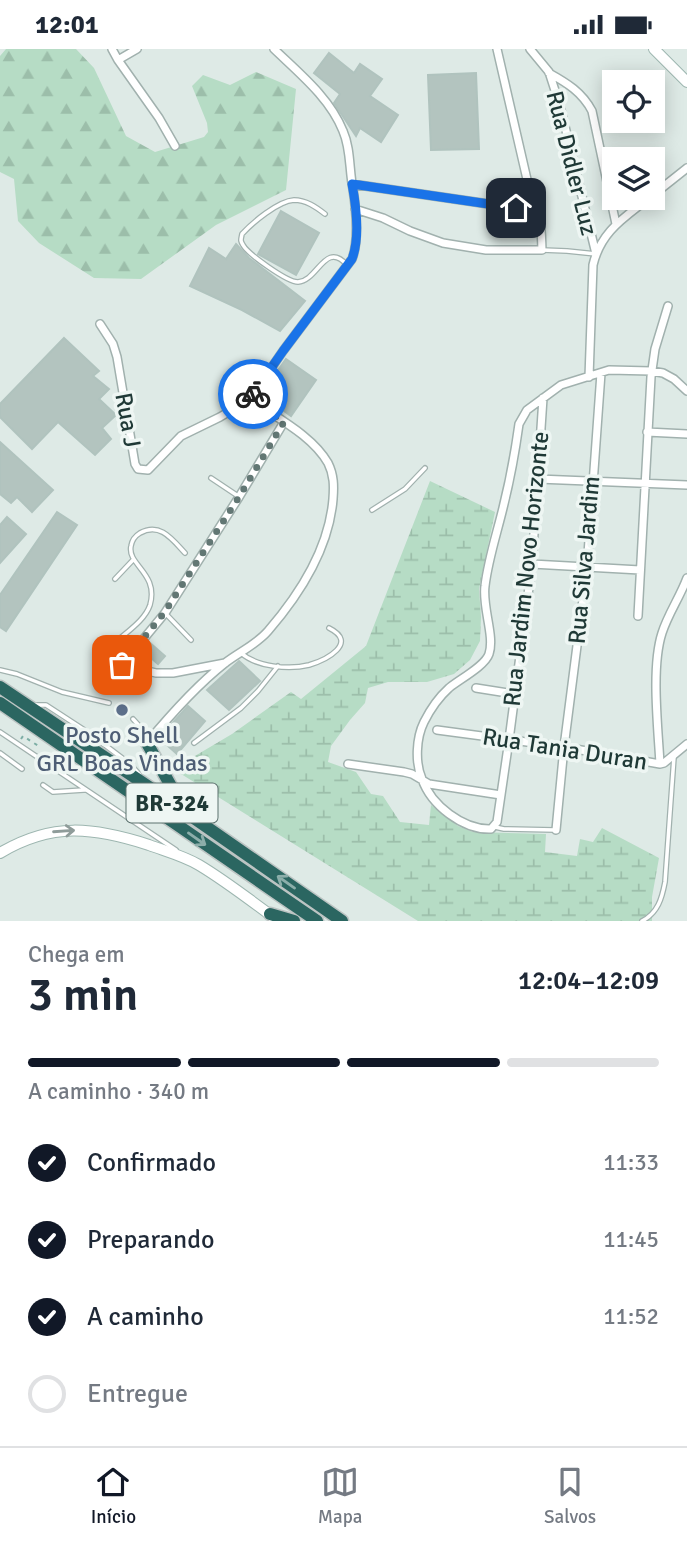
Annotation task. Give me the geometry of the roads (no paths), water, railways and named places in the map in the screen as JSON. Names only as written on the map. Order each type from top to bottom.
[{"type":"highway","name":"BR-324","points":[[0,687],[342,921]]},
{"type":"highway","name":"BR-324","points":[[0,703],[317,921]]},
{"type":"highway","points":[[146,743],[172,787],[194,814],[215,832]]},
{"type":"highway","points":[[275,918],[294,921]]},
{"type":"main road","points":[[654,49],[687,82]]},
{"type":"main road","points":[[0,853],[44,833],[75,830],[119,837],[161,849],[197,864],[275,918]]},
{"type":"street","points":[[112,49],[175,146]]},
{"type":"street","points":[[118,60],[137,49]]},
{"type":"street","points":[[146,743],[191,694],[266,633],[300,590],[321,547],[332,509],[333,478],[319,450],[305,437],[250,399],[354,252],[355,209],[344,132],[327,103],[274,49]]},
{"type":"street","points":[[352,184],[510,208],[523,206],[527,202],[530,188],[497,49]]},
{"type":"street","name":"Rua Didler Luz","points":[[530,49],[549,72],[587,100],[592,111],[616,224]]},
{"type":"street","name":"Rua Didler Luz","points":[[549,72],[560,106],[596,254]]},
{"type":"street","points":[[665,185],[687,167]]},
{"type":"street","points":[[355,209],[443,243],[486,250],[542,250],[538,217],[527,202]]},
{"type":"street","points":[[589,377],[593,265],[601,242],[616,224],[634,210]]},
{"type":"street","points":[[638,615],[651,371],[668,306]]},
{"type":"street","name":"Rua J","points":[[100,324],[113,344],[117,357],[138,469],[148,470],[181,436],[250,399]]},
{"type":"street","points":[[495,827],[486,830],[468,825],[436,802],[422,781],[418,753],[422,726],[429,711],[447,690],[488,658],[490,652],[484,596],[486,577],[510,481],[519,424],[527,410],[561,386],[609,370],[663,373],[687,391]]},
{"type":"street","name":"Rua Silva Jardim","points":[[556,830],[587,568],[601,373]]},
{"type":"street","name":"Rua Jardim Novo Horizonte","points":[[495,827],[532,564],[543,398]]},
{"type":"street","points":[[226,663],[173,673],[156,673],[122,665],[164,613],[284,422]]},
{"type":"street","points":[[647,432],[687,434]]},
{"type":"street","points":[[538,479],[687,485]]},
{"type":"street","points":[[532,564],[640,570]]},
{"type":"street","points":[[660,764],[658,654],[663,630],[687,577]]},
{"type":"street","points":[[476,688],[514,694]]},
{"type":"street","name":"Rua Tania Duran","points":[[437,730],[565,747],[660,764],[685,747]]},
{"type":"street","points":[[348,764],[404,772],[429,784],[501,795]]},
{"type":"lane","points":[[325,213],[305,202],[284,203],[250,226],[242,234],[242,243],[275,271],[298,282],[335,256],[347,265]]},
{"type":"lane","points":[[542,250],[596,254]]},
{"type":"lane","points":[[372,510],[405,489],[425,468]]},
{"type":"lane","points":[[211,478],[239,497]]},
{"type":"lane","points":[[117,641],[145,614],[150,604],[148,577],[130,554],[135,537],[143,531],[162,531],[185,553]]},
{"type":"lane","points":[[115,579],[133,560]]},
{"type":"lane","points":[[164,613],[191,640]]},
{"type":"lane","points":[[241,653],[258,663],[296,667],[310,665],[338,651],[340,638],[329,628]]},
{"type":"lane","points":[[194,743],[241,708],[278,666]]},
{"type":"lane","points":[[0,670],[62,692],[109,703]]},
{"type":"lane","points":[[133,719],[143,730],[146,743]]},
{"type":"lane","points":[[0,732],[197,864]]},
{"type":"lane","points":[[0,753],[22,769]]},
{"type":"lane","points":[[642,921],[656,911],[662,898],[668,859],[674,755]]},
{"type":"lane","points":[[43,785],[53,792],[84,790]]},
{"type":"lane","points":[[495,827],[556,830]]},
{"type":"place","name":"Posto Shell GRL Boas Vindas","points":[[122,710]]}]
